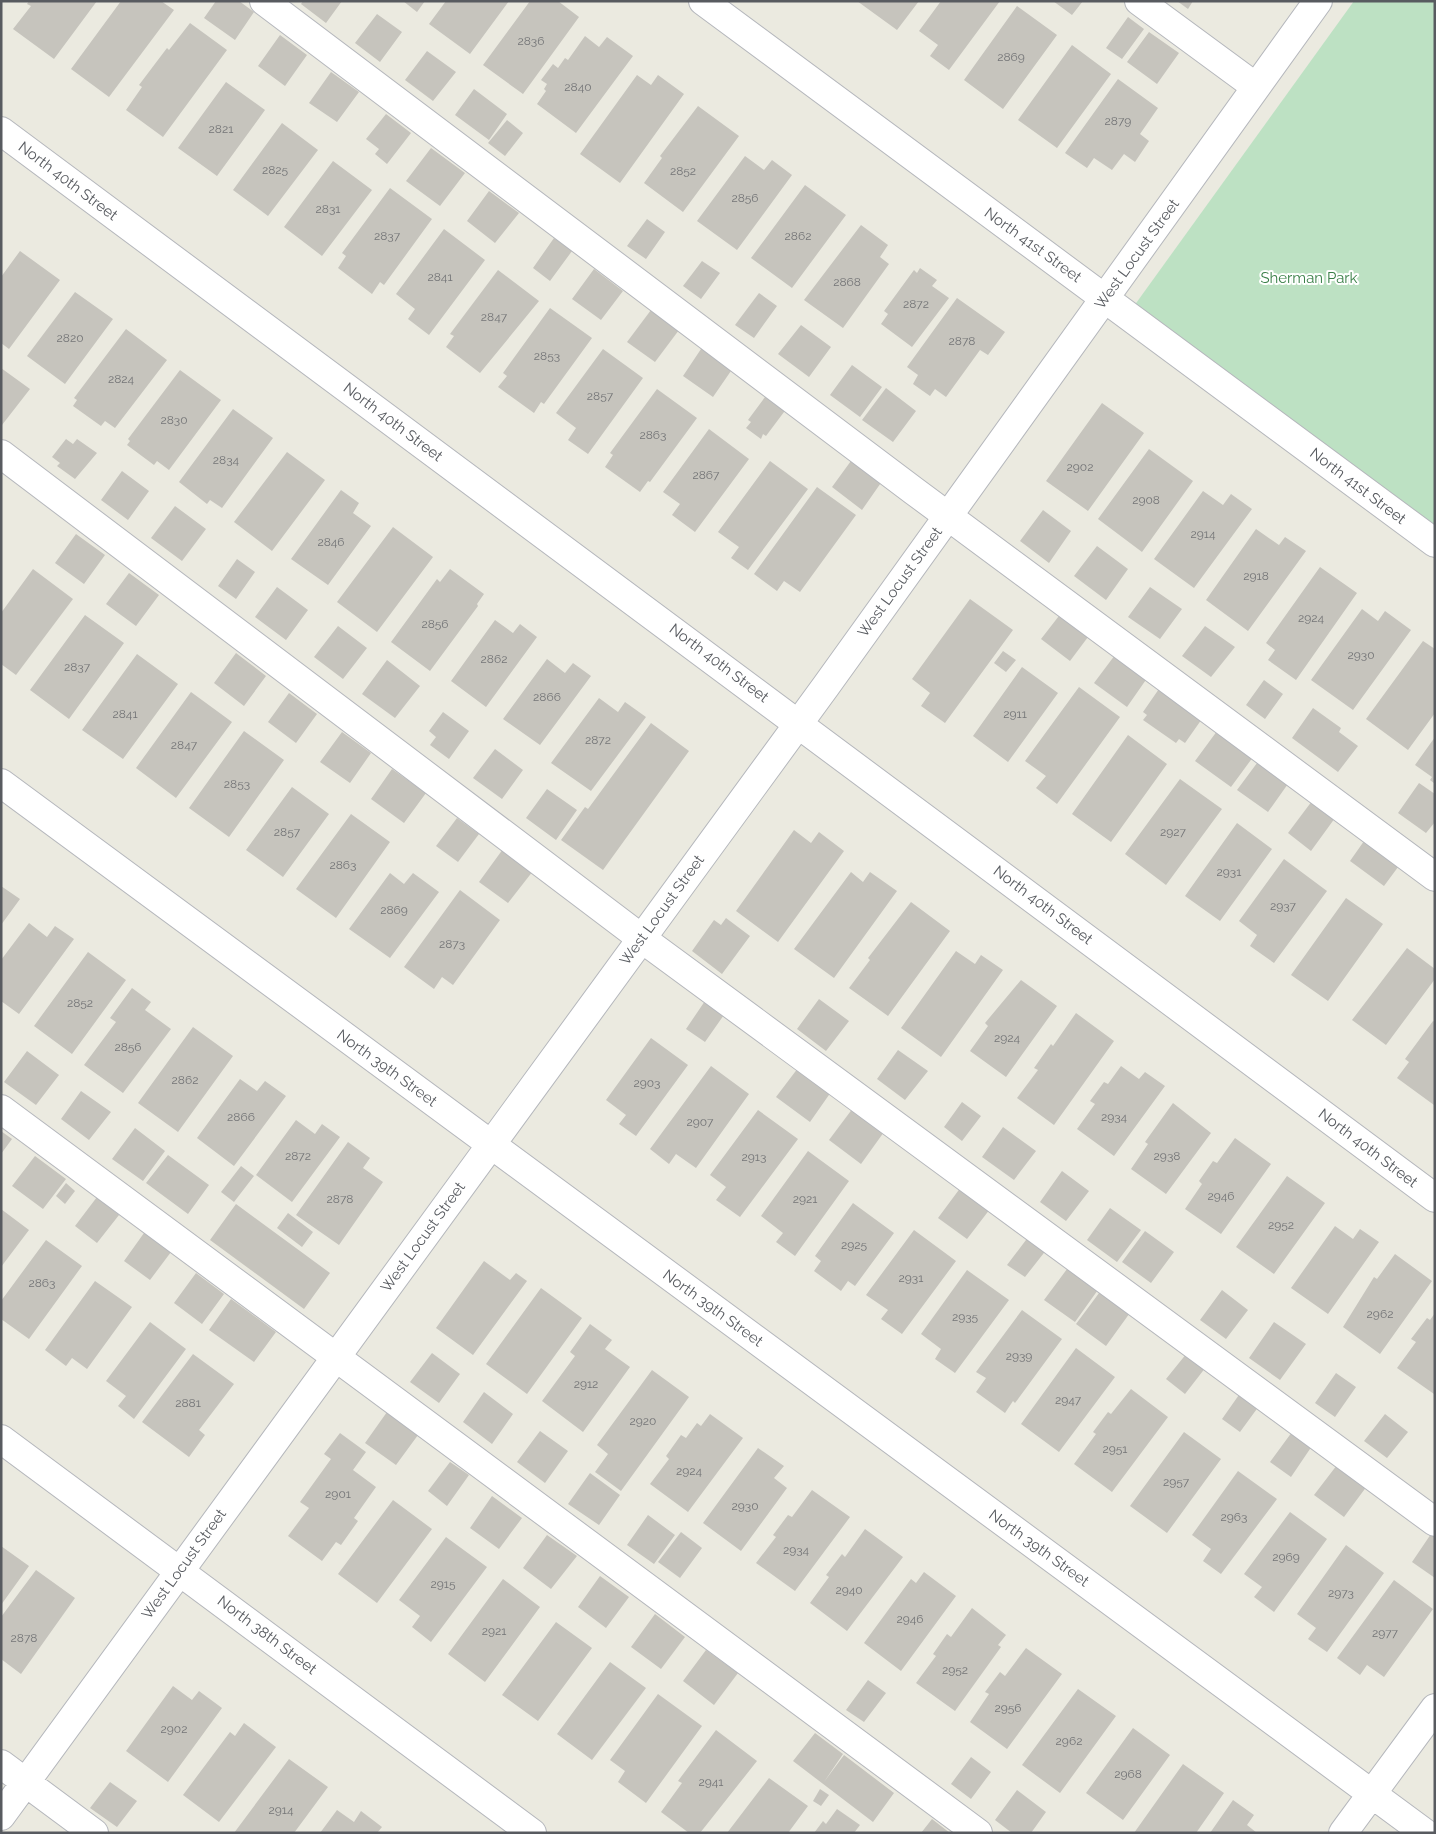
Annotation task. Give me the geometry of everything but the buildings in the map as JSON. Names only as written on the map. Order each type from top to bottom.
[{"type":"street","points":[[264,1],[948,516],[1435,877]]},
{"type":"street","name":"North 41st Street","points":[[703,1],[1435,543]]},
{"type":"street","points":[[1139,1],[1256,87]]},
{"type":"street","name":"West Locust Street","points":[[1,1816],[799,723],[1318,1]]},
{"type":"street","name":"North 40th Street","points":[[1,131],[1435,1198]]},
{"type":"street","points":[[1,454],[641,938],[1435,1522]]},
{"type":"street","name":"North 39th Street","points":[[1,783],[1425,1833]]},
{"type":"street","points":[[1,1109],[978,1833]]},
{"type":"street","name":"North 38th Street","points":[[1,1439],[532,1833]]},
{"type":"street","points":[[1343,1833],[1435,1708]]},
{"type":"street","points":[[1,1764],[94,1833]]},
{"type":"green space","name":"Sherman Park","points":[[1354,1],[1435,1],[1435,528],[1134,306]]}]
